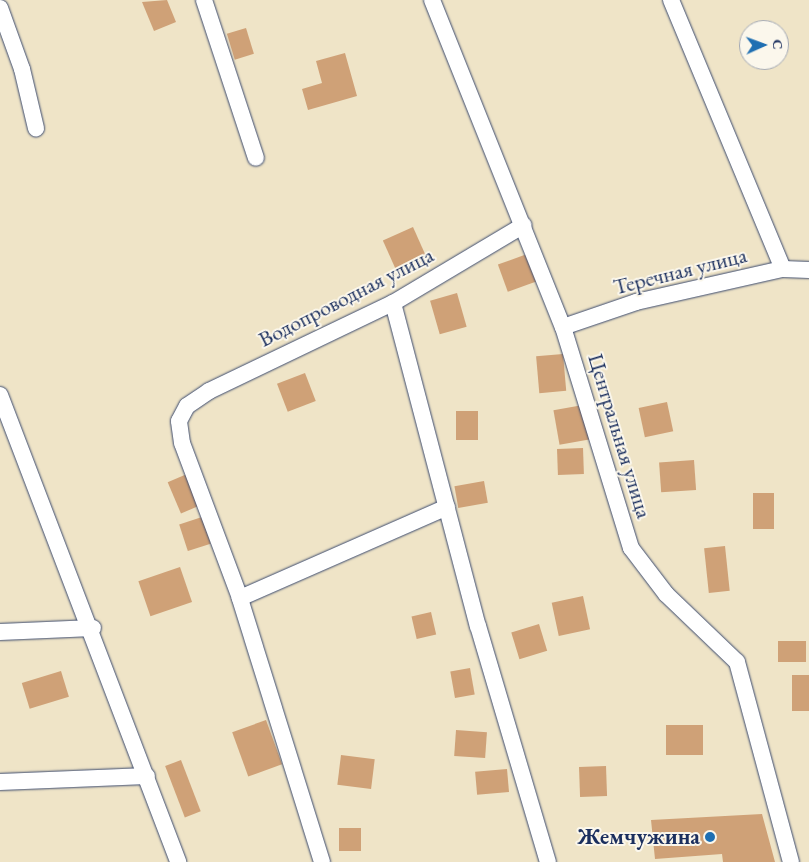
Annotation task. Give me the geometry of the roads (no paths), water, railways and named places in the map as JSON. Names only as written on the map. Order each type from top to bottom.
[{"type":"street","points":[[204,0],[256,158]]},
{"type":"street","name":"Центральная улица","points":[[432,0],[524,224],[563,327],[631,548],[666,594],[737,662],[791,862]]},
{"type":"street","points":[[671,0],[783,269]]},
{"type":"street","points":[[0,8],[22,68],[36,128]]},
{"type":"street","name":"Водопроводная улица","points":[[240,598],[182,442],[179,421],[187,406],[393,303],[524,224]]},
{"type":"street","name":"Теречная улица","points":[[563,327],[636,302],[783,269],[809,270]]},
{"type":"street","points":[[393,303],[447,507],[548,862]]},
{"type":"street","points":[[1,400],[93,628],[178,862]]},
{"type":"street","points":[[322,862],[240,598],[447,507]]},
{"type":"street","points":[[0,632],[93,628]]},
{"type":"street","points":[[0,782],[147,776]]},
{"type":"place","name":"Жемчужина","points":[[710,837]]}]
